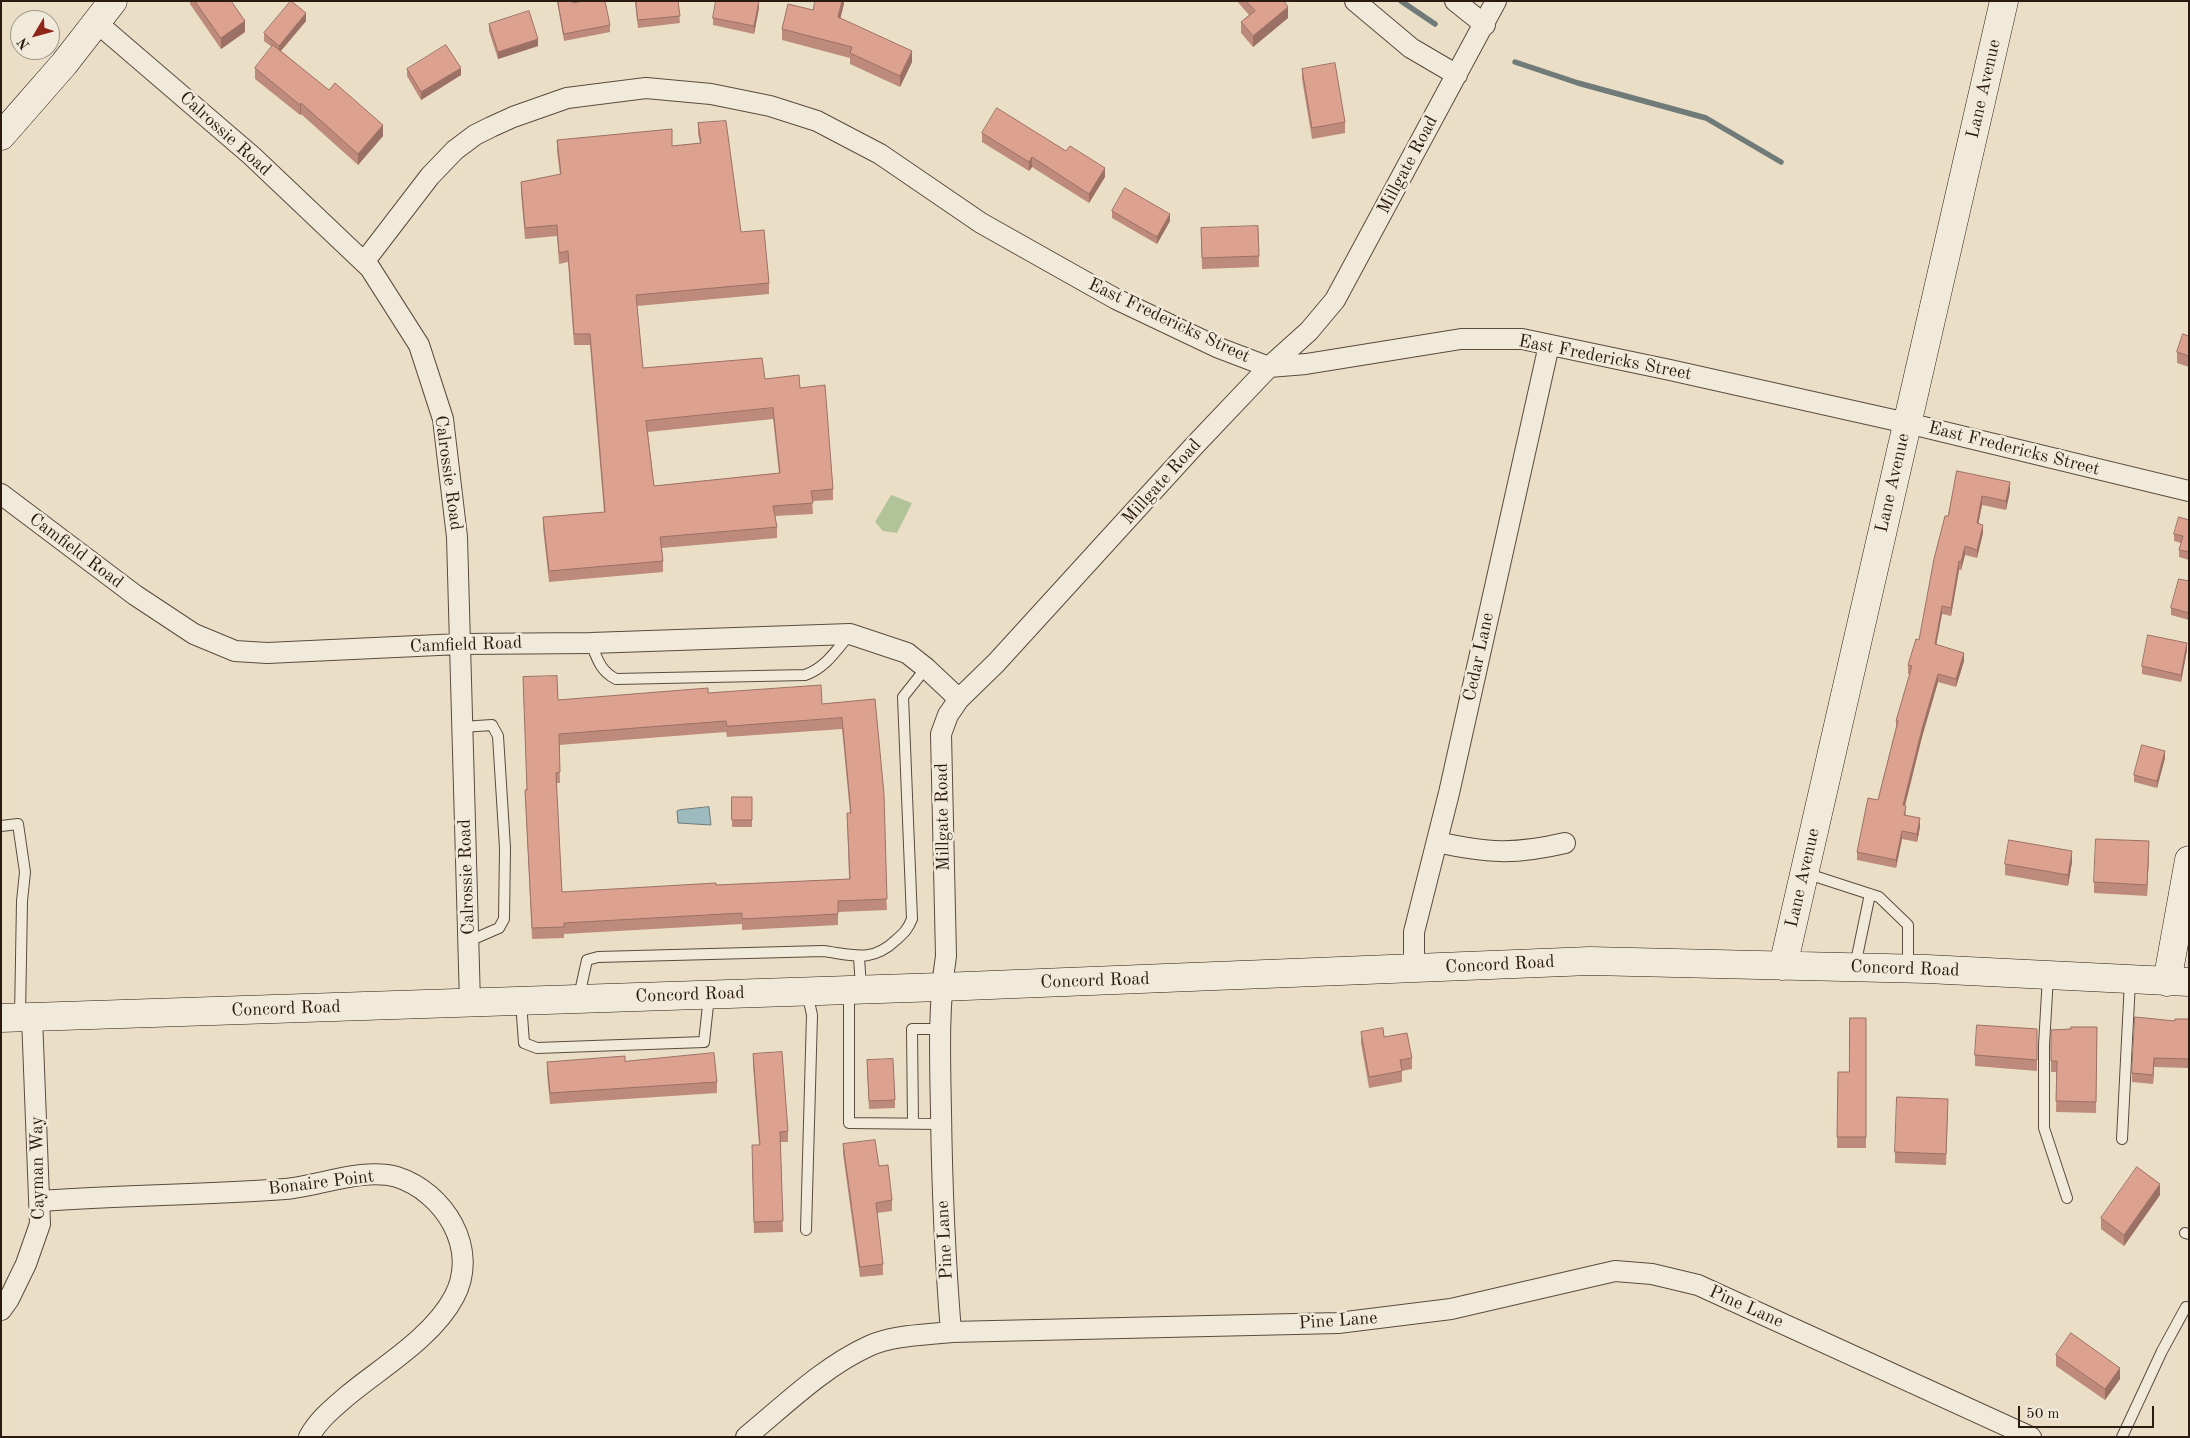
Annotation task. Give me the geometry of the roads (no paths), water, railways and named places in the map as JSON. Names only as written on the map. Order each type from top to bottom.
[{"type":"street","points":[[1355,1],[1411,48],[1457,75]]},
{"type":"street","points":[[1455,1],[1485,25]]},
{"type":"street","name":"Millgate Road","points":[[941,987],[946,956],[941,734],[948,715],[959,699],[996,663],[1194,446],[1269,367],[1309,331],[1334,300],[1485,25],[1496,1]]},
{"type":"street","name":"Lane Avenue","points":[[1783,966],[2004,1]]},
{"type":"street","points":[[1,136],[58,72],[105,12]]},
{"type":"street","name":"Calrossie Road","points":[[105,12],[370,268],[419,344],[443,419],[457,537],[470,1003]]},
{"type":"street","name":"East Fredericks Street","points":[[364,262],[430,176],[455,150],[483,131],[513,117],[567,98],[646,88],[712,94],[770,106],[817,121],[880,154],[981,223],[1116,299],[1219,348],[1269,367],[1306,364],[1461,339],[1522,339],[1906,423],[2189,491]]},
{"type":"street","name":"Cedar Lane","points":[[1414,970],[1414,932],[1549,345]]},
{"type":"street","name":"Camfield Road","points":[[1,494],[135,595],[194,634],[235,651],[266,654],[460,644],[850,634],[907,653],[959,699]]},
{"type":"street","points":[[1436,842],[1477,850],[1508,852],[1536,850],[1565,843]]},
{"type":"street","points":[[2178,982],[2189,860]]},
{"type":"street","name":"Concord Road","points":[[18,1017],[941,987],[1414,970],[1590,961],[1908,968],[2178,982]]},
{"type":"street","name":"Pine Lane","points":[[941,987],[939,1029],[943,1221],[951,1332],[1338,1324],[1451,1309],[1615,1270],[1652,1274],[1698,1285],[2032,1437]]},
{"type":"street","name":"Cayman Way","points":[[1,1310],[9,1299],[40,1224],[40,1201],[18,1017]]},
{"type":"street","name":"Bonaire Point","points":[[40,1201],[89,1197],[287,1189],[372,1174],[396,1177],[416,1185],[435,1198],[448,1215],[457,1234],[462,1254],[462,1275],[455,1296],[443,1314],[428,1330],[329,1411],[309,1437]]},
{"type":"street","points":[[746,1437],[835,1364],[870,1345],[899,1338],[951,1332]]},
{"type":"lane","points":[[591,642],[600,667],[616,680],[805,675],[814,672],[824,665],[850,634]]},
{"type":"lane","points":[[579,998],[587,960],[598,957],[823,951],[871,956],[886,950],[908,930],[912,919],[903,697],[926,668]]},
{"type":"lane","points":[[462,727],[492,726],[498,736],[505,848],[504,919],[499,928],[469,941]]},
{"type":"lane","points":[[1,826],[18,824],[25,872],[22,901],[18,1017]]},
{"type":"lane","points":[[1804,872],[1879,897],[1908,925],[1908,968]]},
{"type":"lane","points":[[1855,968],[1870,894]]},
{"type":"lane","points":[[859,956],[855,989],[849,1123],[941,1124]]},
{"type":"lane","points":[[2048,975],[2044,1045],[2044,1128],[2067,1198]]},
{"type":"lane","points":[[2122,1140],[2130,980]]},
{"type":"lane","points":[[806,991],[812,1014],[806,1230]]},
{"type":"lane","points":[[521,1000],[524,1043],[537,1048],[704,1042],[709,994]]},
{"type":"lane","points":[[913,1123],[912,1029],[939,1029]]},
{"type":"lane","points":[[2122,1437],[2162,1351],[2186,1307],[2189,1308]]},
{"type":"water","points":[[709,807],[711,825],[678,823],[677,811]]},
{"type":"waterway","points":[[1401,1],[1435,24]]},
{"type":"waterway","points":[[1515,62],[1578,83],[1706,118],[1781,162]]}]
